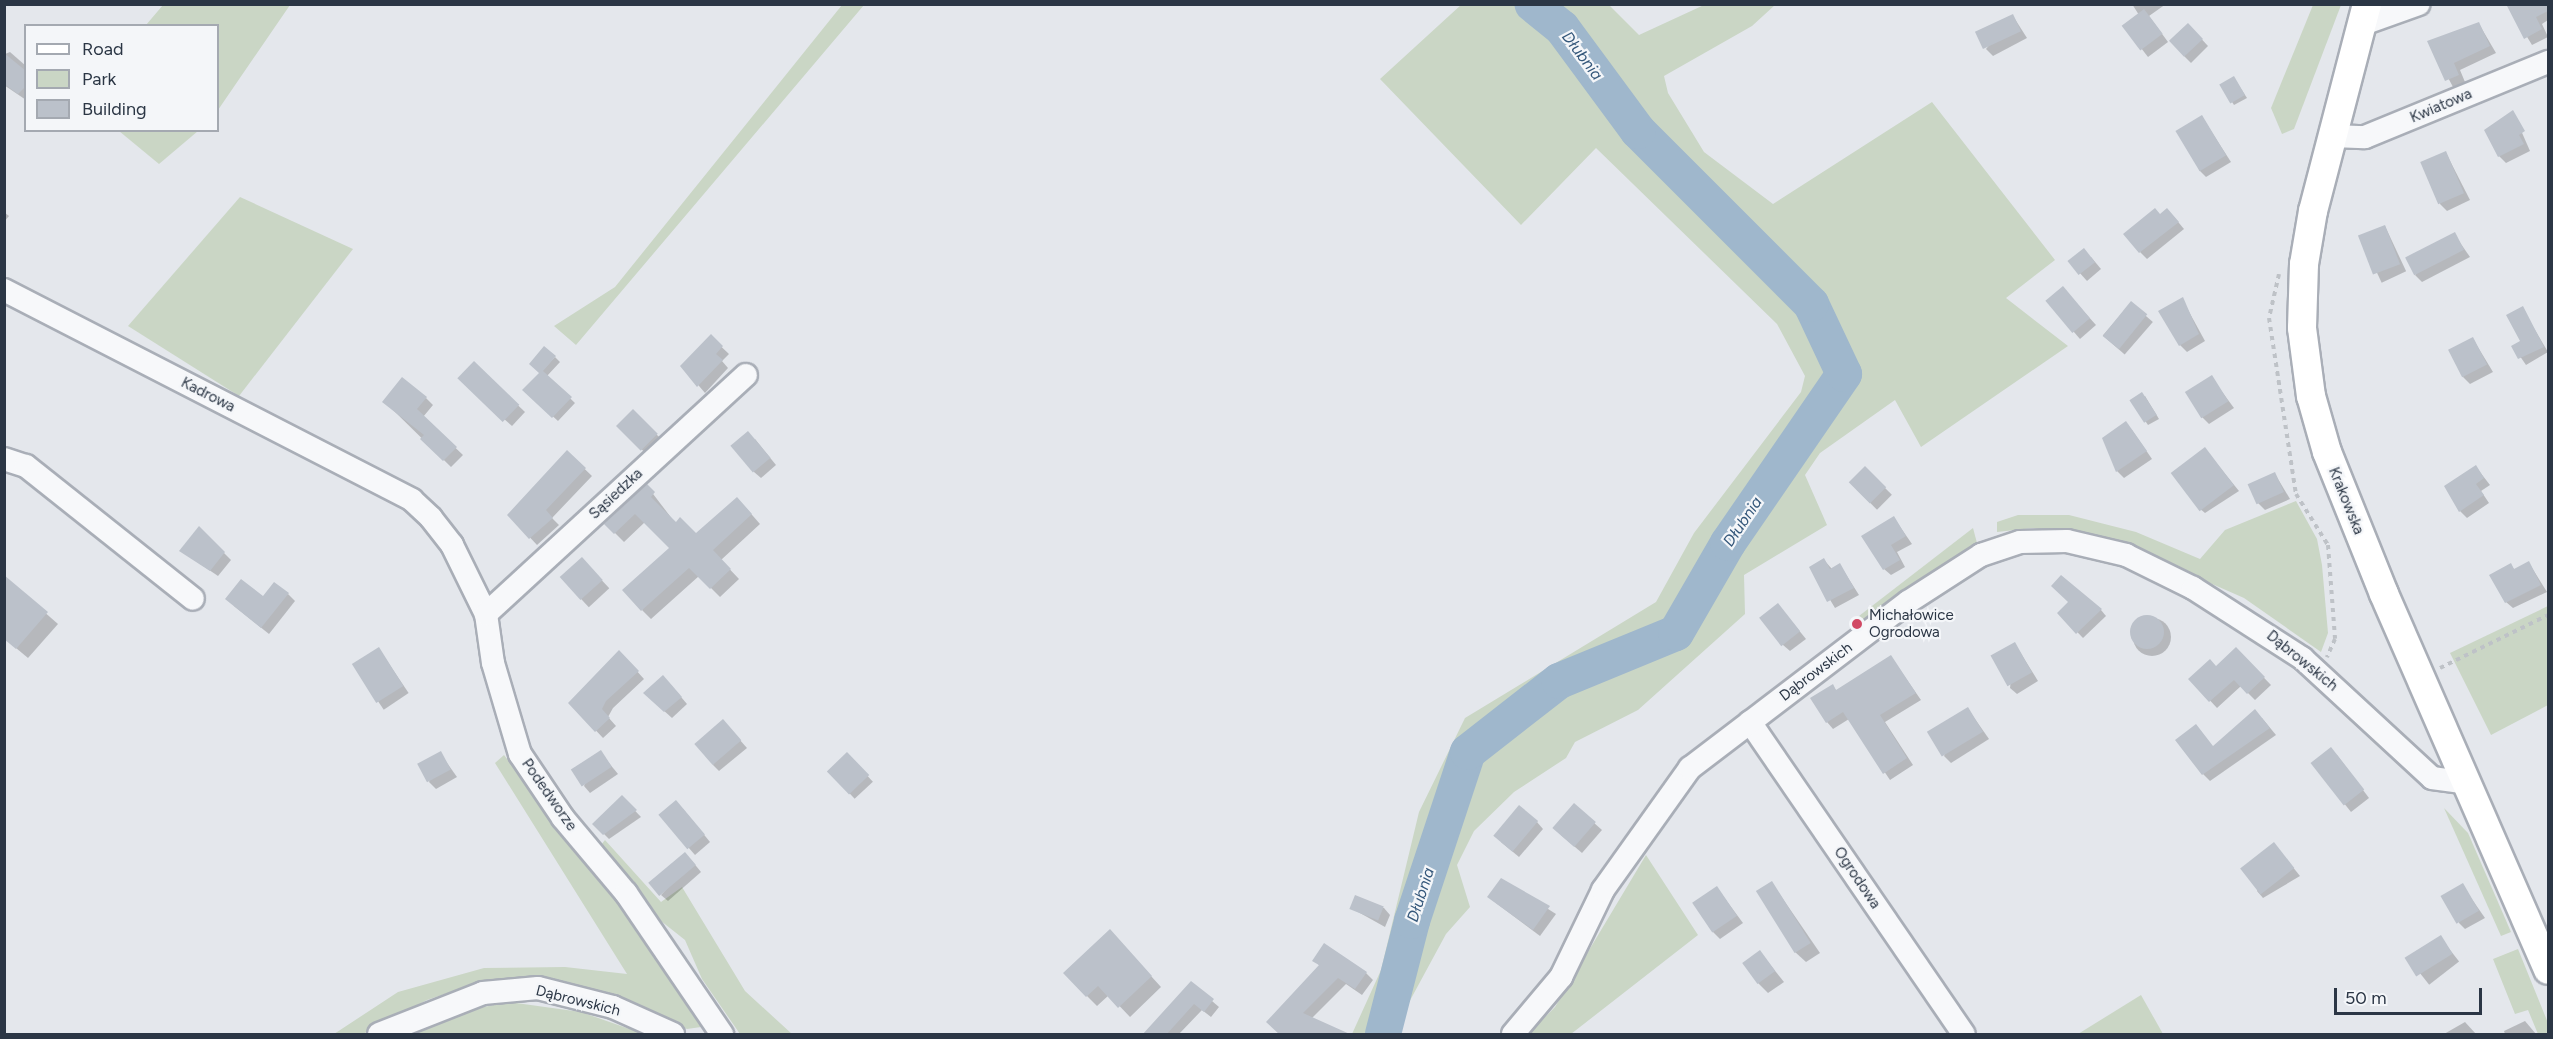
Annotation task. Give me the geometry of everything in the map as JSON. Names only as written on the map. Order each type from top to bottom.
[{"type":"main road","name":"Krakowska","points":[[2365,14],[2332,136],[2304,264],[2303,346],[2317,424],[2420,677],[2548,970]]},
{"type":"street","points":[[2365,14],[2419,4]]},
{"type":"street","name":"Kwiatowa","points":[[2332,136],[2365,137],[2548,62]]},
{"type":"street","name":"Kadrowa","points":[[4,290],[412,500]]},
{"type":"street","name":"Sąsiedzka","points":[[486,614],[746,375]]},
{"type":"street","points":[[4,459],[26,466],[193,598]]},
{"type":"street","name":"Podedworze","points":[[412,500],[452,545],[486,614],[520,753],[563,818],[626,893],[722,1035]]},
{"type":"street","name":"Dąbrowskich","points":[[1513,1035],[1561,977],[1603,890],[1653,815],[1690,768],[1908,602],[1981,555],[2020,542],[2067,541],[2126,555],[2249,621],[2317,672],[2432,778],[2466,783]]},
{"type":"street","name":"Ogrodowa","points":[[1750,722],[1964,1035]]},
{"type":"street","name":"Dąbrowskich","points":[[379,1035],[483,993],[538,988],[613,1007],[673,1035]]},
{"type":"path","points":[[2304,264],[2280,273],[2269,318],[2296,494],[2328,545],[2332,570],[2335,639],[2317,672]]},
{"type":"path","points":[[2420,677],[2548,615]]},
{"type":"green space","points":[[163,4],[290,5],[219,109],[219,24],[147,24]]},
{"type":"green space","points":[[1462,4],[1609,5],[1639,35],[1704,5],[1775,5],[1752,26],[1664,76],[1668,93],[1704,152],[1773,204],[1932,102],[2055,260],[2006,298],[2068,346],[1921,447],[1895,400],[1820,453],[1805,475],[1827,525],[1744,575],[1745,614],[1638,710],[1575,742],[1566,758],[1514,792],[1474,831],[1457,865],[1470,907],[1446,934],[1400,1019],[1401,1034],[1352,1034],[1381,970],[1419,812],[1465,718],[1656,602],[1694,533],[1801,392],[1805,376],[1777,324],[1596,148],[1521,225],[1380,79]]},
{"type":"green space","points":[[842,5],[864,5],[576,345],[554,326],[615,287]]},
{"type":"green space","points":[[2313,5],[2341,5],[2294,129],[2282,134],[2271,108]]},
{"type":"green space","points":[[120,132],[197,132],[159,164]]},
{"type":"green space","points":[[240,197],[353,249],[239,396],[128,326]]},
{"type":"green space","points":[[2296,501],[2317,539],[2322,565],[2328,633],[2321,652],[2244,598],[2119,543],[2033,528],[1997,532],[1997,522],[2018,515],[2069,515],[2136,532],[2200,559],[2225,530]]},
{"type":"green space","points":[[1973,528],[1977,543],[1863,621],[1859,616]]},
{"type":"green space","points":[[2548,606],[2548,705],[2491,735],[2450,653]]},
{"type":"green space","points":[[504,755],[672,974],[701,1017],[701,1027],[687,1029],[608,995],[534,981],[480,982],[427,1000],[363,1034],[334,1034],[398,992],[484,968],[565,967],[627,974],[495,763]]},
{"type":"green space","points":[[2444,808],[2468,833],[2511,932],[2501,936]]},
{"type":"green space","points":[[605,840],[661,902],[682,887],[745,991],[792,1034],[740,1034],[702,979],[685,940],[661,921],[601,845]]},
{"type":"green space","points":[[1646,855],[1698,935],[1571,1034],[1528,1034],[1555,1007]]},
{"type":"green space","points":[[2518,949],[2548,1023],[2548,1034],[2538,1034],[2528,1010],[2515,1014],[2493,959]]},
{"type":"green space","points":[[2141,995],[2163,1034],[2078,1034]]},
{"type":"green space","points":[[509,1002],[581,1012],[644,1034],[403,1034],[448,1014]]},
{"type":"building","points":[[2506,4],[2548,4],[2548,11],[2536,17],[2542,29],[2524,39]]},
{"type":"building","points":[[2144,9],[2163,34],[2140,51],[2122,26]]},
{"type":"building","points":[[2013,14],[2021,31],[1983,49],[1975,32]]},
{"type":"building","points":[[2479,22],[2490,46],[2454,63],[2459,75],[2445,81],[2427,41]]},
{"type":"building","points":[[2188,23],[2203,39],[2184,57],[2169,41]]},
{"type":"building","points":[[4,53],[24,69],[24,88],[18,94],[4,84]]},
{"type":"building","points":[[2234,76],[2245,95],[2230,104],[2219,84]]},
{"type":"building","points":[[2513,110],[2525,131],[2519,135],[2524,144],[2498,157],[2484,130]]},
{"type":"building","points":[[2202,115],[2226,155],[2200,171],[2175,131]]},
{"type":"building","points":[[2446,151],[2464,193],[2438,204],[2420,162]]},
{"type":"building","points":[[2155,208],[2160,214],[2167,208],[2179,222],[2139,253],[2123,234]]},
{"type":"building","points":[[2385,225],[2400,264],[2373,275],[2358,235]]},
{"type":"building","points":[[2455,232],[2464,250],[2414,275],[2405,257]]},
{"type":"building","points":[[2084,248],[2095,262],[2079,275],[2067,261]]},
{"type":"building","points":[[2063,286],[2090,318],[2072,333],[2045,301]]},
{"type":"building","points":[[2183,297],[2199,334],[2179,346],[2158,311]]},
{"type":"building","points":[[2131,301],[2147,314],[2119,349],[2103,336]]},
{"type":"building","points":[[2523,306],[2544,347],[2518,359],[2511,346],[2520,341],[2506,315]]},
{"type":"building","points":[[711,334],[723,346],[716,354],[723,360],[697,387],[680,366]]},
{"type":"building","points":[[2473,337],[2487,365],[2462,377],[2448,350]]},
{"type":"building","points":[[544,346],[556,356],[543,371],[572,397],[552,418],[522,390],[539,373],[529,364]]},
{"type":"building","points":[[474,361],[519,405],[503,422],[457,378]]},
{"type":"building","points":[[2212,375],[2228,401],[2201,418],[2185,392]]},
{"type":"building","points":[[402,377],[427,397],[417,409],[457,447],[443,461],[420,439],[424,435],[382,402]]},
{"type":"building","points":[[2142,392],[2157,415],[2144,423],[2129,400]]},
{"type":"building","points":[[633,409],[658,434],[641,451],[616,426]]},
{"type":"building","points":[[2126,421],[2147,451],[2116,472],[2102,438]]},
{"type":"building","points":[[748,431],[770,458],[753,473],[730,446]]},
{"type":"building","points":[[2205,447],[2234,485],[2200,511],[2171,473]]},
{"type":"building","points":[[567,450],[586,468],[546,510],[553,518],[529,539],[507,515]]},
{"type":"building","points":[[2476,465],[2484,478],[2476,484],[2484,495],[2459,512],[2444,486]]},
{"type":"building","points":[[1865,466],[1886,487],[1870,503],[1849,482]]},
{"type":"building","points":[[2275,472],[2284,492],[2257,504],[2248,484]]},
{"type":"building","points":[[647,484],[655,492],[651,497],[676,522],[680,517],[696,533],[737,497],[752,514],[713,550],[731,569],[710,589],[689,568],[641,611],[622,590],[669,548],[635,514],[614,534],[604,524]]},
{"type":"building","points":[[1894,516],[1906,536],[1891,545],[1900,560],[1883,570],[1861,536]]},
{"type":"building","points":[[199,526],[225,552],[210,571],[179,551]]},
{"type":"building","points":[[582,557],[603,580],[580,600],[560,577]]},
{"type":"building","points":[[1824,558],[1830,569],[1840,563],[1854,588],[1827,602],[1809,567]]},
{"type":"building","points":[[2529,561],[2541,585],[2505,603],[2489,575],[2511,563],[2514,569]]},
{"type":"building","points":[[4,575],[48,612],[16,649],[4,639]]},
{"type":"building","points":[[2061,575],[2102,609],[2076,634],[2057,613],[2068,602],[2051,586]]},
{"type":"building","points":[[241,579],[263,596],[274,582],[289,593],[261,628],[225,599]]},
{"type":"building","points":[[1778,603],[1800,631],[1781,646],[1759,618]]},
{"type":"building","points":[[2147,615],[2159,620],[2164,632],[2159,644],[2147,649],[2135,644],[2130,632],[2135,620]]},
{"type":"building","points":[[2015,642],[2032,673],[2007,686],[1991,656]]},
{"type":"building","points":[[379,647],[403,686],[376,703],[352,664]]},
{"type":"building","points":[[2236,647],[2265,677],[2247,694],[2234,680],[2209,702],[2188,679],[2210,659],[2216,666]]},
{"type":"building","points":[[619,650],[639,671],[606,701],[602,709],[610,718],[595,732],[568,703]]},
{"type":"building","points":[[1891,655],[1916,693],[1880,715],[1907,758],[1883,774],[1843,712],[1826,723],[1810,698],[1833,684],[1836,690]]},
{"type":"building","points":[[663,675],[682,697],[664,712],[643,693]]},
{"type":"building","points":[[1968,707],[1983,732],[1942,757],[1927,732]]},
{"type":"building","points":[[2255,709],[2270,728],[2202,775],[2175,740],[2196,724],[2213,746]]},
{"type":"building","points":[[723,719],[741,740],[713,765],[694,744]]},
{"type":"building","points":[[2331,747],[2364,790],[2344,806],[2311,763]]},
{"type":"building","points":[[601,750],[612,767],[582,786],[571,770]]},
{"type":"building","points":[[441,751],[451,770],[427,782],[417,764]]},
{"type":"building","points":[[847,752],[869,775],[849,794],[827,771]]},
{"type":"building","points":[[622,795],[637,810],[603,835],[592,824]]},
{"type":"building","points":[[676,800],[705,834],[687,849],[658,815]]},
{"type":"building","points":[[1574,803],[1596,822],[1574,847],[1552,828]]},
{"type":"building","points":[[1519,805],[1538,821],[1512,852],[1493,836]]},
{"type":"building","points":[[2274,842],[2294,868],[2260,894],[2240,868]]},
{"type":"building","points":[[685,852],[696,865],[659,896],[648,883]]},
{"type":"building","points":[[1501,878],[1550,906],[1533,930],[1487,897]]},
{"type":"building","points":[[1772,881],[1811,943],[1795,953],[1756,891]]},
{"type":"building","points":[[2463,883],[2479,911],[2456,924],[2440,896]]},
{"type":"building","points":[[1717,886],[1737,916],[1712,933],[1692,903]]},
{"type":"building","points":[[1355,895],[1384,907],[1378,921],[1349,909]]},
{"type":"building","points":[[1110,929],[1152,976],[1118,1008],[1098,986],[1086,997],[1063,973]]},
{"type":"building","points":[[2441,935],[2453,954],[2416,976],[2405,958]]},
{"type":"building","points":[[1324,943],[1367,972],[1355,989],[1338,978],[1303,1013],[1352,1035],[1280,1035],[1266,1022],[1319,965],[1312,961]]},
{"type":"building","points":[[1760,950],[1775,971],[1757,984],[1742,963]]},
{"type":"building","points":[[1191,981],[1214,999],[1204,1012],[1194,1004],[1166,1035],[1142,1035]]},
{"type":"waterway","name":"Dłubnia","points":[[1383,1034],[1412,921],[1468,752],[1559,681],[1676,633],[1728,543],[1844,374],[1811,304],[1638,131],[1562,28],[1532,4]]},
{"type":"place","name":"Michałowice Ogrodowa","points":[[1857,624]]}]
